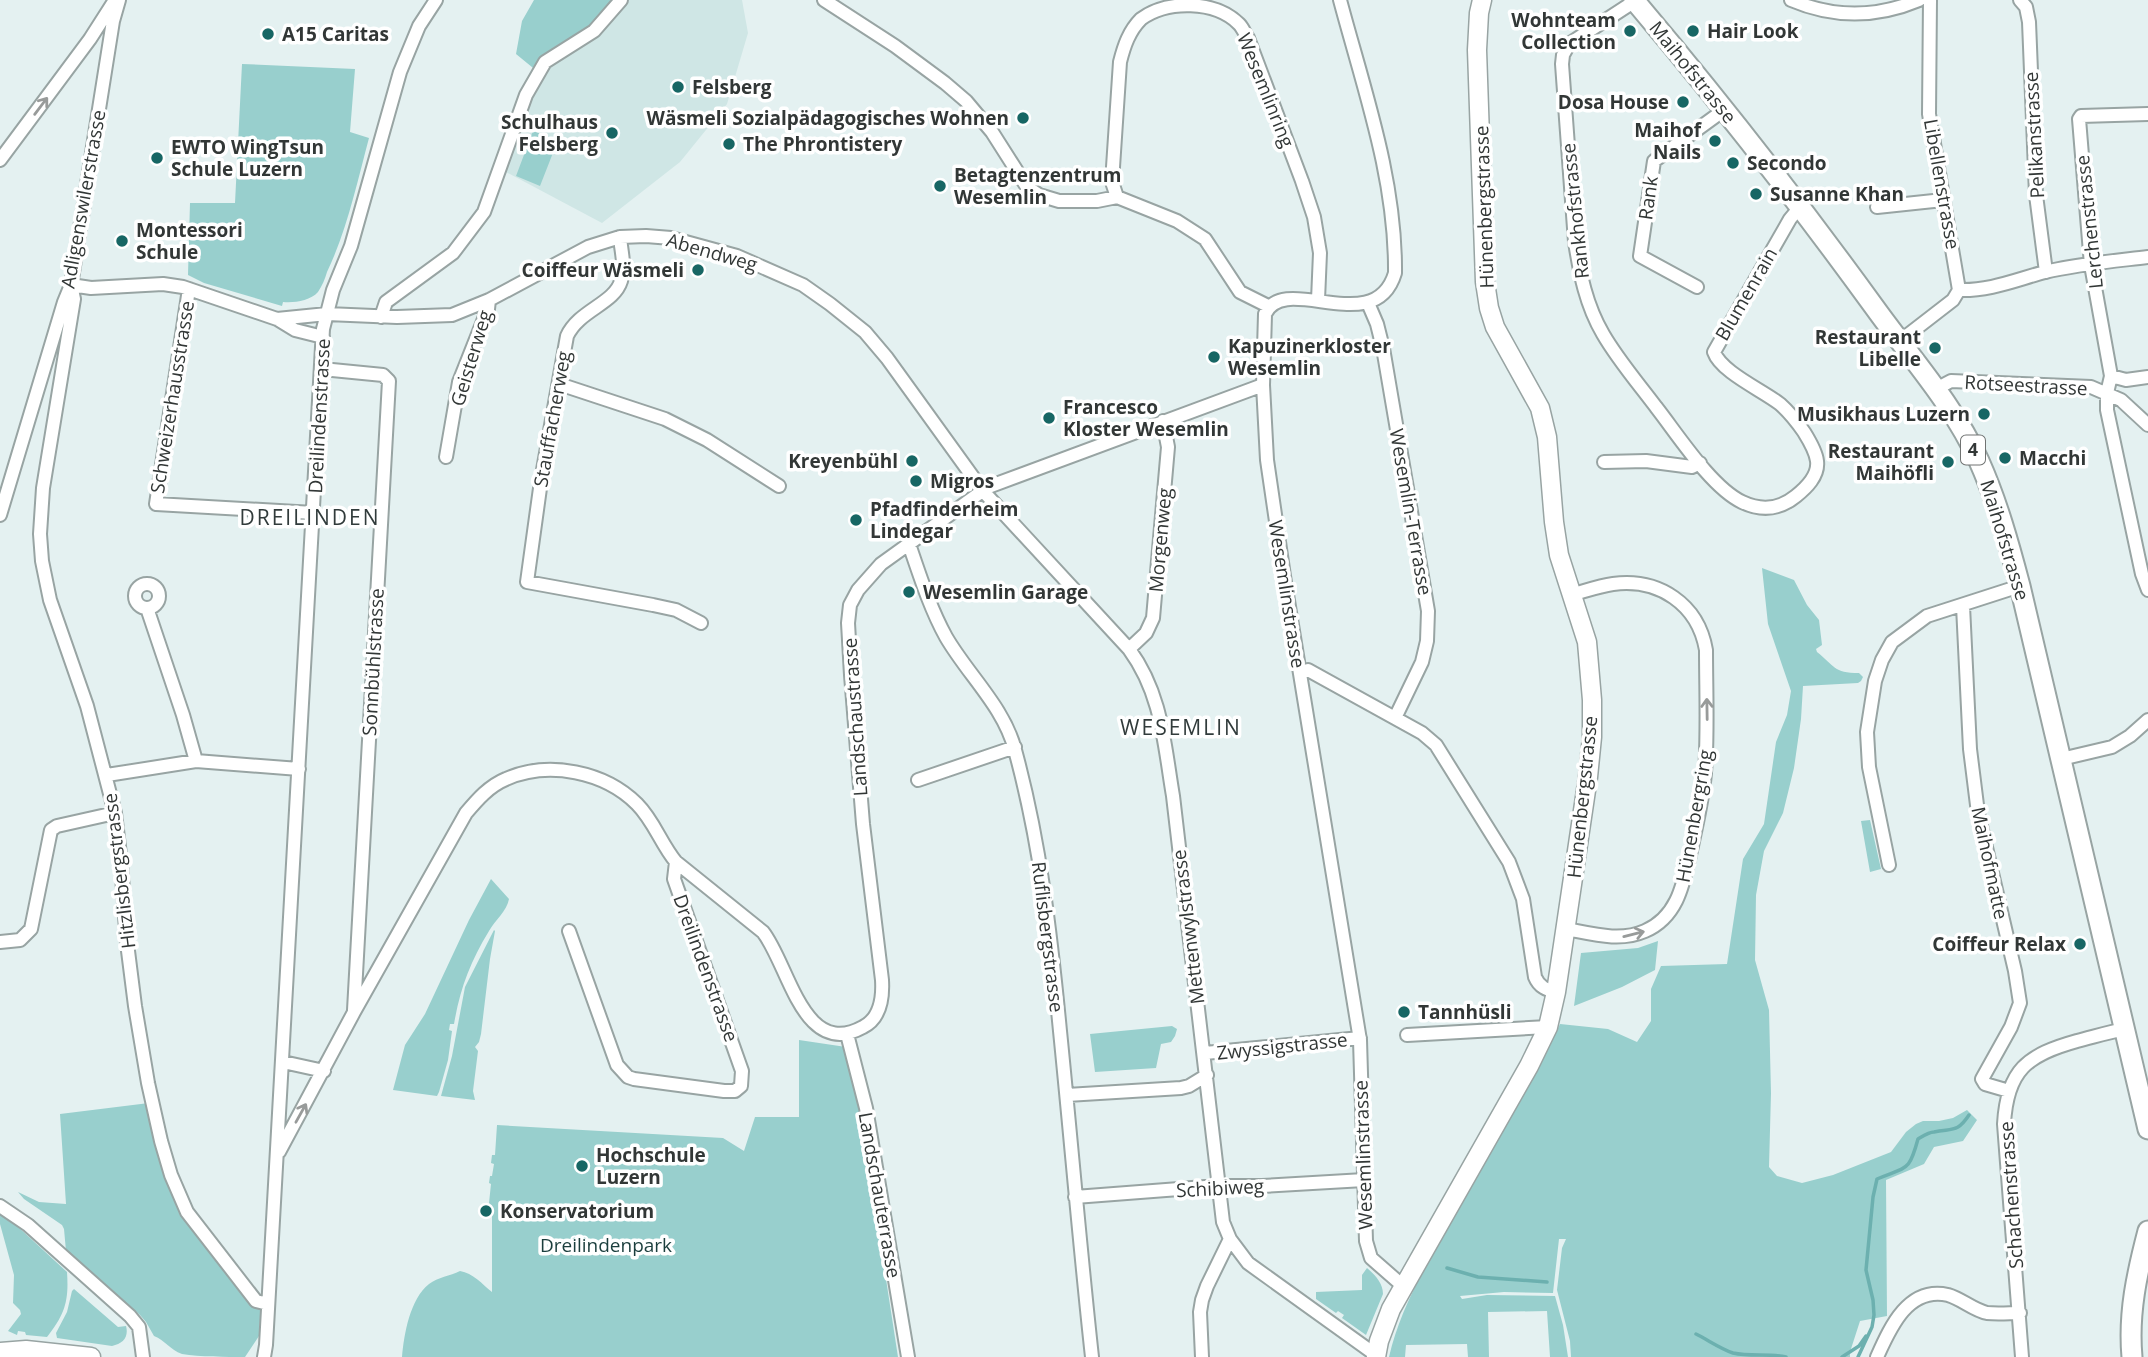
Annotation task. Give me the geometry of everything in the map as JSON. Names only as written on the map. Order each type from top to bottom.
[{"type":"main road","name":"Maihofstrasse","points":[[1634,1],[1687,62],[1800,207],[1936,389],[1964,432],[1988,481],[2021,586],[2148,1129]]},
{"type":"main road","points":[[2132,1357],[2132,1300],[2148,1231]]},
{"type":"street","points":[[0,160],[117,0]]},
{"type":"street","name":"Adligenswilerstrasse","points":[[0,515],[71,285],[117,0]]},
{"type":"street","name":"Dreilindenstrasse","points":[[278,1156],[323,337],[333,290],[351,246],[400,72],[419,26],[436,0]]},
{"type":"street","points":[[381,317],[386,302],[453,253],[484,212],[526,95],[545,62],[594,31],[621,0]]},
{"type":"street","points":[[824,0],[895,46],[966,101],[992,132],[1027,187],[1039,195],[1059,201],[1097,201],[1117,197],[1158,212],[1194,230],[1205,239],[1240,292],[1268,306],[1284,301],[1318,300],[1354,305],[1368,303],[1383,295],[1395,273],[1392,212],[1384,162],[1340,0]]},
{"type":"street","name":"Hünenbergstrasse","points":[[1376,1356],[1385,1323],[1403,1286],[1529,1066],[1548,1027],[1566,929],[1592,737],[1587,642],[1559,555],[1547,437],[1539,408],[1495,327],[1485,282],[1477,50],[1482,0]]},
{"type":"street","points":[[1791,0],[1831,13],[1860,15],[1878,13],[1919,0]]},
{"type":"street","name":"Libellenstrasse","points":[[1930,0],[1929,114],[1959,290]]},
{"type":"street","name":"Pelikanstrasse","points":[[2020,0],[2026,8],[2029,22],[2036,195],[2046,272]]},
{"type":"street","name":"Rankhofstrasse","points":[[1634,1],[1569,44],[1563,55],[1575,242],[1587,301],[1603,334],[1623,363],[1723,489],[1740,501],[1768,509],[1791,501]]},
{"type":"street","name":"Wesemlinring","points":[[1117,197],[1112,182],[1120,62],[1124,45],[1136,24],[1156,7],[1173,2],[1207,4],[1224,12],[1239,24],[1248,38],[1303,181],[1314,217],[1320,253],[1318,300]]},
{"type":"street","name":"Rank","points":[[1697,287],[1640,256],[1654,161],[1724,110]]},
{"type":"street","name":"Lerchenstrasse","points":[[2148,114],[2081,116],[2079,119],[2091,265],[2111,376],[2106,410],[2142,574],[2148,590]]},
{"type":"street","points":[[1877,207],[1943,200]]},
{"type":"street","name":"Blumenrain","points":[[1791,501],[1809,485],[1816,470],[1817,462],[1808,438],[1783,406],[1720,363],[1714,352],[1790,219],[1800,207]]},
{"type":"street","name":"Abendweg","points":[[277,319],[327,314],[439,317],[464,311],[489,300],[587,247],[620,237],[671,238],[764,267],[803,285],[831,304],[865,332],[887,358],[983,491]]},
{"type":"street","name":"Stauffacherweg","points":[[620,237],[624,266],[617,290],[572,325],[567,336],[541,481],[527,582],[676,610],[701,623]]},
{"type":"street","points":[[1900,341],[1953,300],[1959,290],[1977,291],[2046,272],[2148,257]]},
{"type":"street","name":"Abendweg","points":[[71,285],[91,288],[163,284],[189,289],[277,319],[295,330],[323,337]]},
{"type":"street","name":"Hitzlisbergstrasse","points":[[71,285],[74,299],[43,488],[40,534],[42,561],[50,600],[87,706],[115,813],[135,1006],[160,1141],[187,1212],[256,1301],[268,1304]]},
{"type":"street","name":"Schweizerhausstrasse","points":[[189,289],[156,504],[314,513]]},
{"type":"street","name":"Geisterweg","points":[[446,457],[459,382],[488,309],[489,300]]},
{"type":"street","name":"Wesemlin-Terrasse","points":[[1368,303],[1383,348],[1428,611],[1427,640],[1422,662],[1395,718]]},
{"type":"street","name":"Wesemlinstrasse","points":[[1268,306],[1265,314],[1263,385],[1267,462],[1360,1038],[1368,1250],[1380,1268],[1403,1286]]},
{"type":"street","name":"Sonnbühlstrasse","points":[[323,369],[383,375],[389,381],[354,1012]]},
{"type":"street","points":[[2111,376],[2126,380],[2148,377]]},
{"type":"street","name":"Rotseestrasse","points":[[1936,389],[1951,381],[2091,387],[2121,400],[2148,425]]},
{"type":"street","points":[[559,384],[665,419],[707,440],[779,486]]},
{"type":"street","name":"Landschaustrasse","points":[[847,1034],[868,1025],[883,999],[861,798],[851,675],[850,605],[881,564],[983,491],[1009,478],[1263,385]]},
{"type":"street","name":"Morgenweg","points":[[1129,649],[1146,633],[1153,618],[1168,447],[1163,421]]},
{"type":"street","points":[[1604,462],[1646,461],[1692,467],[1700,463]]},
{"type":"street","name":"Mettenwylstrasse","points":[[983,491],[1129,649],[1142,667],[1155,696],[1173,796],[1205,1054],[1218,1186],[1223,1222],[1230,1239],[1239,1253],[1259,1272],[1376,1356]]},
{"type":"street","name":"Ruflisbergstrasse","points":[[909,544],[922,584],[947,640],[989,699],[1015,747],[1043,885],[1067,1095],[1092,1357]]},
{"type":"street","name":"Hünenbergring","points":[[1566,929],[1611,937],[1630,936],[1647,930],[1663,919],[1675,905],[1682,889],[1699,814],[1707,739],[1704,639],[1693,617],[1681,602],[1662,590],[1640,584],[1614,584],[1570,595]]},
{"type":"street","points":[[1889,865],[1869,766],[1867,732],[1875,681],[1882,660],[1892,642],[1927,616],[2021,586]]},
{"type":"street","name":"Maihofmatte","points":[[1963,606],[1970,749],[1978,813],[2020,1003],[2011,1027],[1982,1079],[1985,1084],[2009,1091]]},
{"type":"street","points":[[147,608],[196,761]]},
{"type":"street","points":[[1300,672],[1308,670],[1422,733],[1436,745],[1509,862],[1523,899],[1535,977],[1541,986],[1556,992]]},
{"type":"street","points":[[2061,759],[2112,747],[2148,720]]},
{"type":"street","points":[[918,780],[1015,747]]},
{"type":"street","points":[[107,775],[196,761],[299,769]]},
{"type":"street","name":"Dreilindenstrasse","points":[[278,1156],[354,1012],[466,813],[482,794],[506,779],[534,771],[564,771],[595,777],[613,785],[636,802],[650,817],[667,851],[676,862],[674,879],[742,1071],[741,1086],[735,1091],[724,1091],[634,1079],[622,1072],[617,1065],[569,931]]},
{"type":"street","points":[[0,942],[20,940],[31,929],[51,830],[57,826],[115,813]]},
{"type":"street","points":[[676,862],[763,932],[773,944],[799,1002],[814,1024],[828,1032],[847,1034]]},
{"type":"street","points":[[1407,1035],[1548,1027]]},
{"type":"street","name":"Schachenstrasse","points":[[2022,1357],[2004,1125],[2009,1091],[2016,1075],[2030,1059],[2050,1048],[2126,1029]]},
{"type":"street","name":"Landschauterrasse","points":[[847,1034],[866,1108],[908,1357]]},
{"type":"street","name":"Zwyssigstrasse","points":[[1205,1054],[1360,1038]]},
{"type":"street","points":[[283,1062],[324,1071]]},
{"type":"street","name":"Zwyssigstrasse","points":[[1067,1095],[1181,1088],[1207,1075]]},
{"type":"street","points":[[264,1357],[278,1156]]},
{"type":"street","name":"Schibiweg","points":[[1075,1197],[1218,1186],[1364,1180]]},
{"type":"street","points":[[0,1206],[28,1225],[130,1316],[139,1327],[143,1357]]},
{"type":"street","points":[[1202,1357],[1202,1300],[1230,1239]]},
{"type":"street","points":[[1877,1357],[1899,1313],[1926,1296],[1950,1296],[1988,1313],[2020,1313]]},
{"type":"street","points":[[0,1352],[26,1350],[90,1357]]},
{"type":"shaded area","name":"Schulhaus Felsberg","points":[[627,0],[742,0],[748,33],[727,104],[680,162],[602,223],[506,172],[537,85],[550,64],[596,37]]},
{"type":"green space","points":[[534,0],[610,0],[616,6],[538,72],[516,54],[522,21]]},
{"type":"green space","points":[[242,64],[355,69],[350,132],[369,138],[346,223],[321,287],[311,298],[283,302],[282,306],[204,283],[188,275],[190,203],[235,203]]},
{"type":"green space","points":[[533,131],[558,140],[540,186],[516,176]]},
{"type":"green space","points":[[1762,568],[1794,580],[1807,605],[1819,620],[1822,645],[1816,649],[1817,652],[1839,670],[1859,673],[1863,677],[1858,683],[1803,686],[1794,768],[1783,813],[1764,851],[1756,895],[1755,960],[1769,1010],[1769,1167],[1777,1176],[1802,1183],[1833,1175],[1891,1152],[1906,1132],[1923,1121],[1953,1118],[1967,1110],[1977,1120],[1963,1141],[1934,1147],[1924,1164],[1886,1180],[1887,1316],[1860,1321],[1850,1357],[1571,1357],[1570,1341],[1557,1290],[1562,1248],[1566,1239],[1559,1239],[1553,1293],[1504,1292],[1460,1296],[1462,1299],[1487,1295],[1555,1296],[1568,1357],[1550,1357],[1547,1311],[1488,1312],[1489,1357],[1468,1357],[1467,1344],[1406,1345],[1405,1357],[1389,1357],[1402,1316],[1420,1277],[1560,1024],[1608,1029],[1637,1042],[1651,1021],[1651,989],[1661,966],[1727,964],[1743,859],[1764,824],[1776,742],[1787,715],[1791,691],[1768,624]]},
{"type":"green space","points":[[1870,820],[1881,869],[1870,872],[1861,821]]},
{"type":"green space","points":[[491,879],[509,899],[506,908],[482,942],[467,976],[454,1024],[450,1024],[449,1030],[452,1031],[448,1060],[439,1092],[437,1096],[393,1090],[405,1045],[425,1014]]},
{"type":"green space","points":[[494,930],[481,1034],[475,1047],[478,1051],[473,1091],[475,1100],[441,1096],[452,1056],[465,987]]},
{"type":"green space","points":[[1658,941],[1655,970],[1622,987],[1574,1006],[1581,953],[1638,948]]},
{"type":"green space","points":[[1172,1026],[1177,1029],[1175,1036],[1171,1042],[1161,1044],[1156,1068],[1095,1072],[1090,1034]]},
{"type":"green space","name":"Dreilindenpark","points":[[799,1040],[846,1047],[859,1104],[898,1357],[402,1357],[406,1328],[413,1308],[422,1290],[429,1284],[460,1271],[473,1276],[492,1292],[492,1217],[486,1216],[483,1209],[489,1203],[497,1125],[723,1138],[744,1151],[755,1117],[799,1117]]},
{"type":"green space","points":[[149,1103],[175,1191],[261,1304],[259,1336],[245,1357],[182,1354],[154,1336],[140,1315],[66,1251],[62,1225],[18,1192],[39,1202],[66,1204],[60,1114]]},
{"type":"green space","points":[[0,1215],[16,1225],[67,1272],[64,1307],[47,1337],[26,1335],[25,1332],[18,1331],[17,1335],[8,1331],[21,1314],[13,1303],[14,1275]]},
{"type":"green space","points":[[1367,1268],[1376,1276],[1383,1294],[1366,1335],[1342,1318],[1344,1315],[1338,1311],[1336,1313],[1316,1299],[1316,1292],[1362,1290],[1362,1275]]},
{"type":"green space","points":[[74,1289],[118,1327],[126,1326],[126,1337],[122,1342],[112,1346],[57,1338],[56,1333],[67,1312]]},
{"type":"waterway","points":[[1858,1357],[1872,1327],[1874,1315],[1866,1270],[1877,1179],[1906,1167],[1918,1139],[1930,1133],[1958,1127],[1969,1115]]},
{"type":"waterway","points":[[1447,1268],[1478,1277],[1547,1282]]},
{"type":"waterway","points":[[1696,1334],[1733,1353],[1786,1357]]},
{"type":"waterway","points":[[1842,1357],[1859,1346],[1866,1336]]},
{"type":"place","name":"Wohnteam Collection","points":[[1630,31]]},
{"type":"place","name":"Hair Look","points":[[1693,31]]},
{"type":"place","name":"A15 Caritas","points":[[268,34]]},
{"type":"place","name":"Felsberg","points":[[678,87]]},
{"type":"place","name":"Dosa House","points":[[1683,102]]},
{"type":"place","name":"Wäsmeli Sozialpädagogisches Wohnen","points":[[1023,118]]},
{"type":"place","name":"Schulhaus Felsberg","points":[[612,133]]},
{"type":"place","name":"Maihof Nails","points":[[1715,141]]},
{"type":"place","name":"The Phrontistery","points":[[729,144]]},
{"type":"place","name":"EWTO WingTsun Schule Luzern","points":[[157,158]]},
{"type":"place","name":"Secondo","points":[[1733,163]]},
{"type":"place","name":"Betagtenzentrum Wesemlin","points":[[940,186]]},
{"type":"place","name":"Susanne Khan","points":[[1756,194]]},
{"type":"place","name":"Montessori Schule","points":[[122,241]]},
{"type":"place","name":"Coiffeur Wäsmeli","points":[[698,270]]},
{"type":"place","name":"Restaurant Libelle","points":[[1935,348]]},
{"type":"place","name":"Kapuzinerkloster Wesemlin","points":[[1214,357]]},
{"type":"place","name":"Musikhaus Luzern","points":[[1984,414]]},
{"type":"place","name":"Francesco Kloster Wesemlin","points":[[1049,418]]},
{"type":"place","name":"Macchi","points":[[2005,458]]},
{"type":"place","name":"Kreyenbühl","points":[[912,461]]},
{"type":"place","name":"Restaurant Maihöfli","points":[[1948,462]]},
{"type":"place","name":"Migros","points":[[916,481]]},
{"type":"place","name":"Pfadfinderheim Lindegar","points":[[856,520]]},
{"type":"place","name":"Wesemlin Garage","points":[[909,592]]},
{"type":"place","name":"Coiffeur Relax","points":[[2080,944]]},
{"type":"place","name":"Tannhüsli","points":[[1404,1012]]},
{"type":"place","name":"Hochschule Luzern","points":[[582,1166]]},
{"type":"place","name":"Konservatorium","points":[[486,1211]]},
{"type":"district","name":"DREILINDEN","points":[[310,518]]},
{"type":"district","name":"WESEMLIN","points":[[1181,728]]}]
